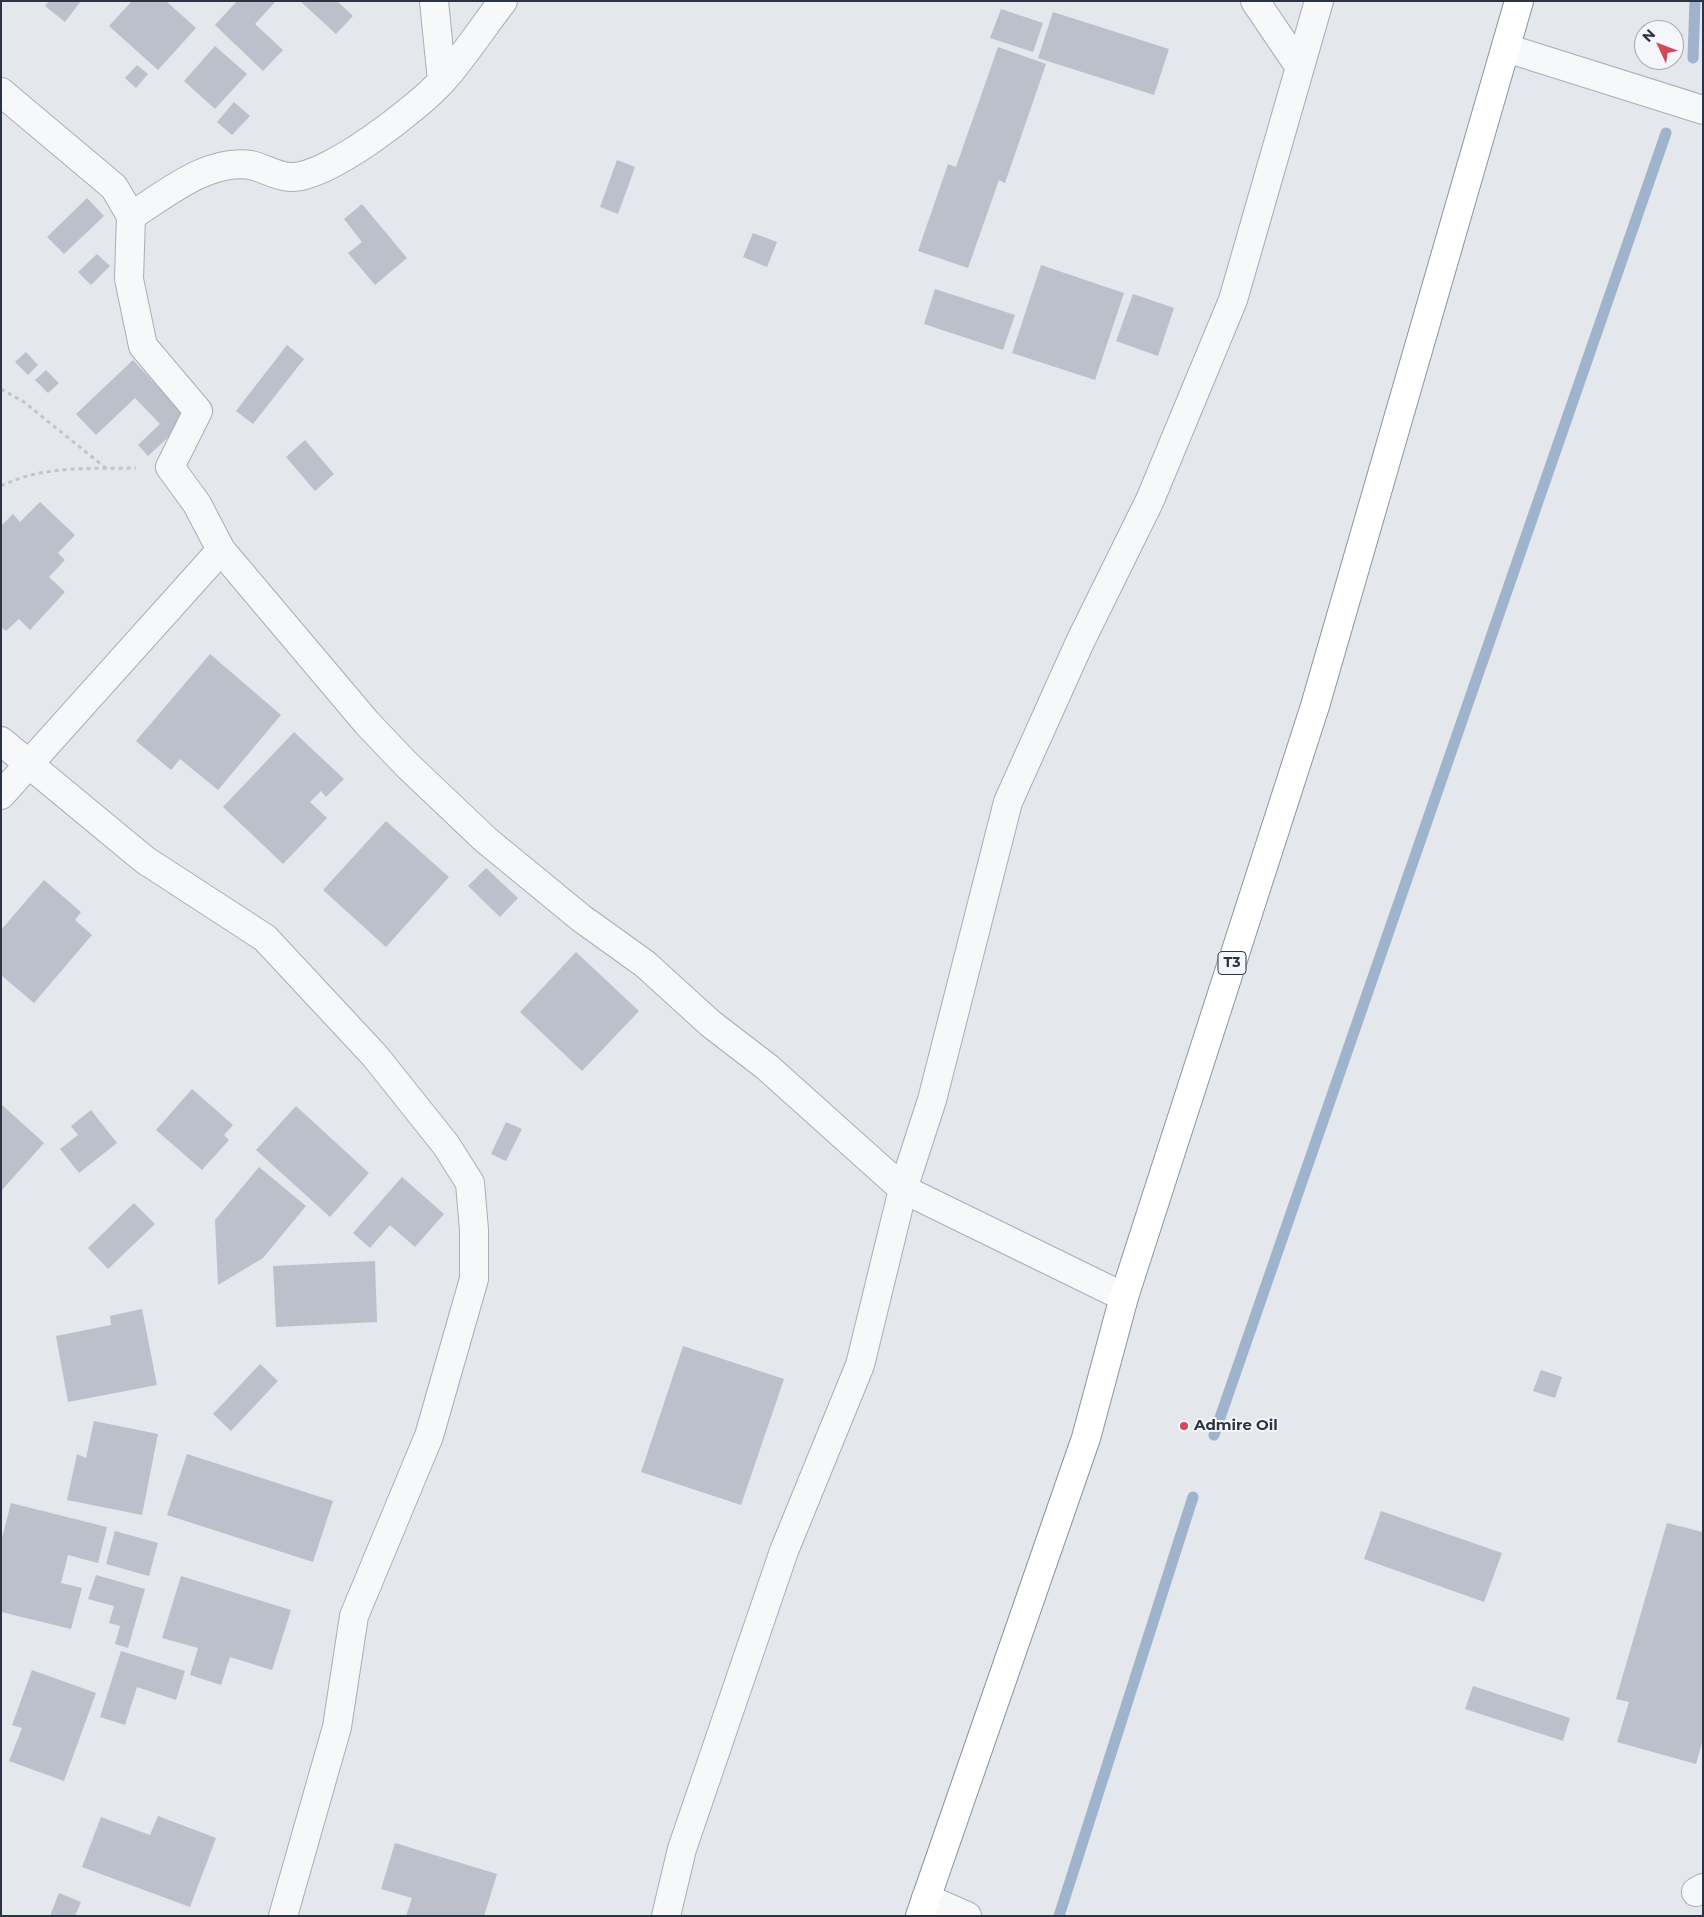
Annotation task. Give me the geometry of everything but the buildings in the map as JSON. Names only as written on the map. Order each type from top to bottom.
[{"type":"highway","name":"T3","points":[[923,1907],[1086,1438],[1124,1297],[1315,706],[1519,1]]},
{"type":"street","points":[[434,1],[442,81]]},
{"type":"street","points":[[131,216],[192,178],[215,168],[231,165],[250,165],[290,177],[326,166],[390,127],[442,81],[503,1]]},
{"type":"street","points":[[1255,1],[1299,66]]},
{"type":"street","points":[[666,1916],[682,1849],[784,1551],[860,1365],[903,1189],[932,1100],[1008,802],[1080,642],[1150,500],[1233,300],[1319,1]]},
{"type":"street","points":[[1506,48],[1703,110]]},
{"type":"street","points":[[1,92],[114,187],[131,216],[129,279],[143,346],[198,410],[170,467],[197,504],[222,550],[367,723],[406,764],[486,840],[581,918],[645,964],[711,1024],[774,1072],[903,1189],[1124,1297]]},
{"type":"street","points":[[1,795],[222,550]]},
{"type":"street","points":[[1,741],[145,860],[264,938],[375,1056],[446,1145],[470,1183],[474,1230],[474,1279],[429,1436],[354,1616],[337,1727],[282,1916]]},
{"type":"street","points":[[923,1907],[967,1916]]},
{"type":"path","points":[[1,389],[24,402],[108,469]]},
{"type":"path","points":[[1,486],[28,476],[63,469],[170,467]]},
{"type":"waterway","points":[[1693,58],[1695,1]]},
{"type":"waterway","points":[[1214,1435],[1666,133]]},
{"type":"waterway","points":[[1059,1916],[1193,1497]]},
{"type":"place","name":"Admire Oil","points":[[1184,1426]]}]
